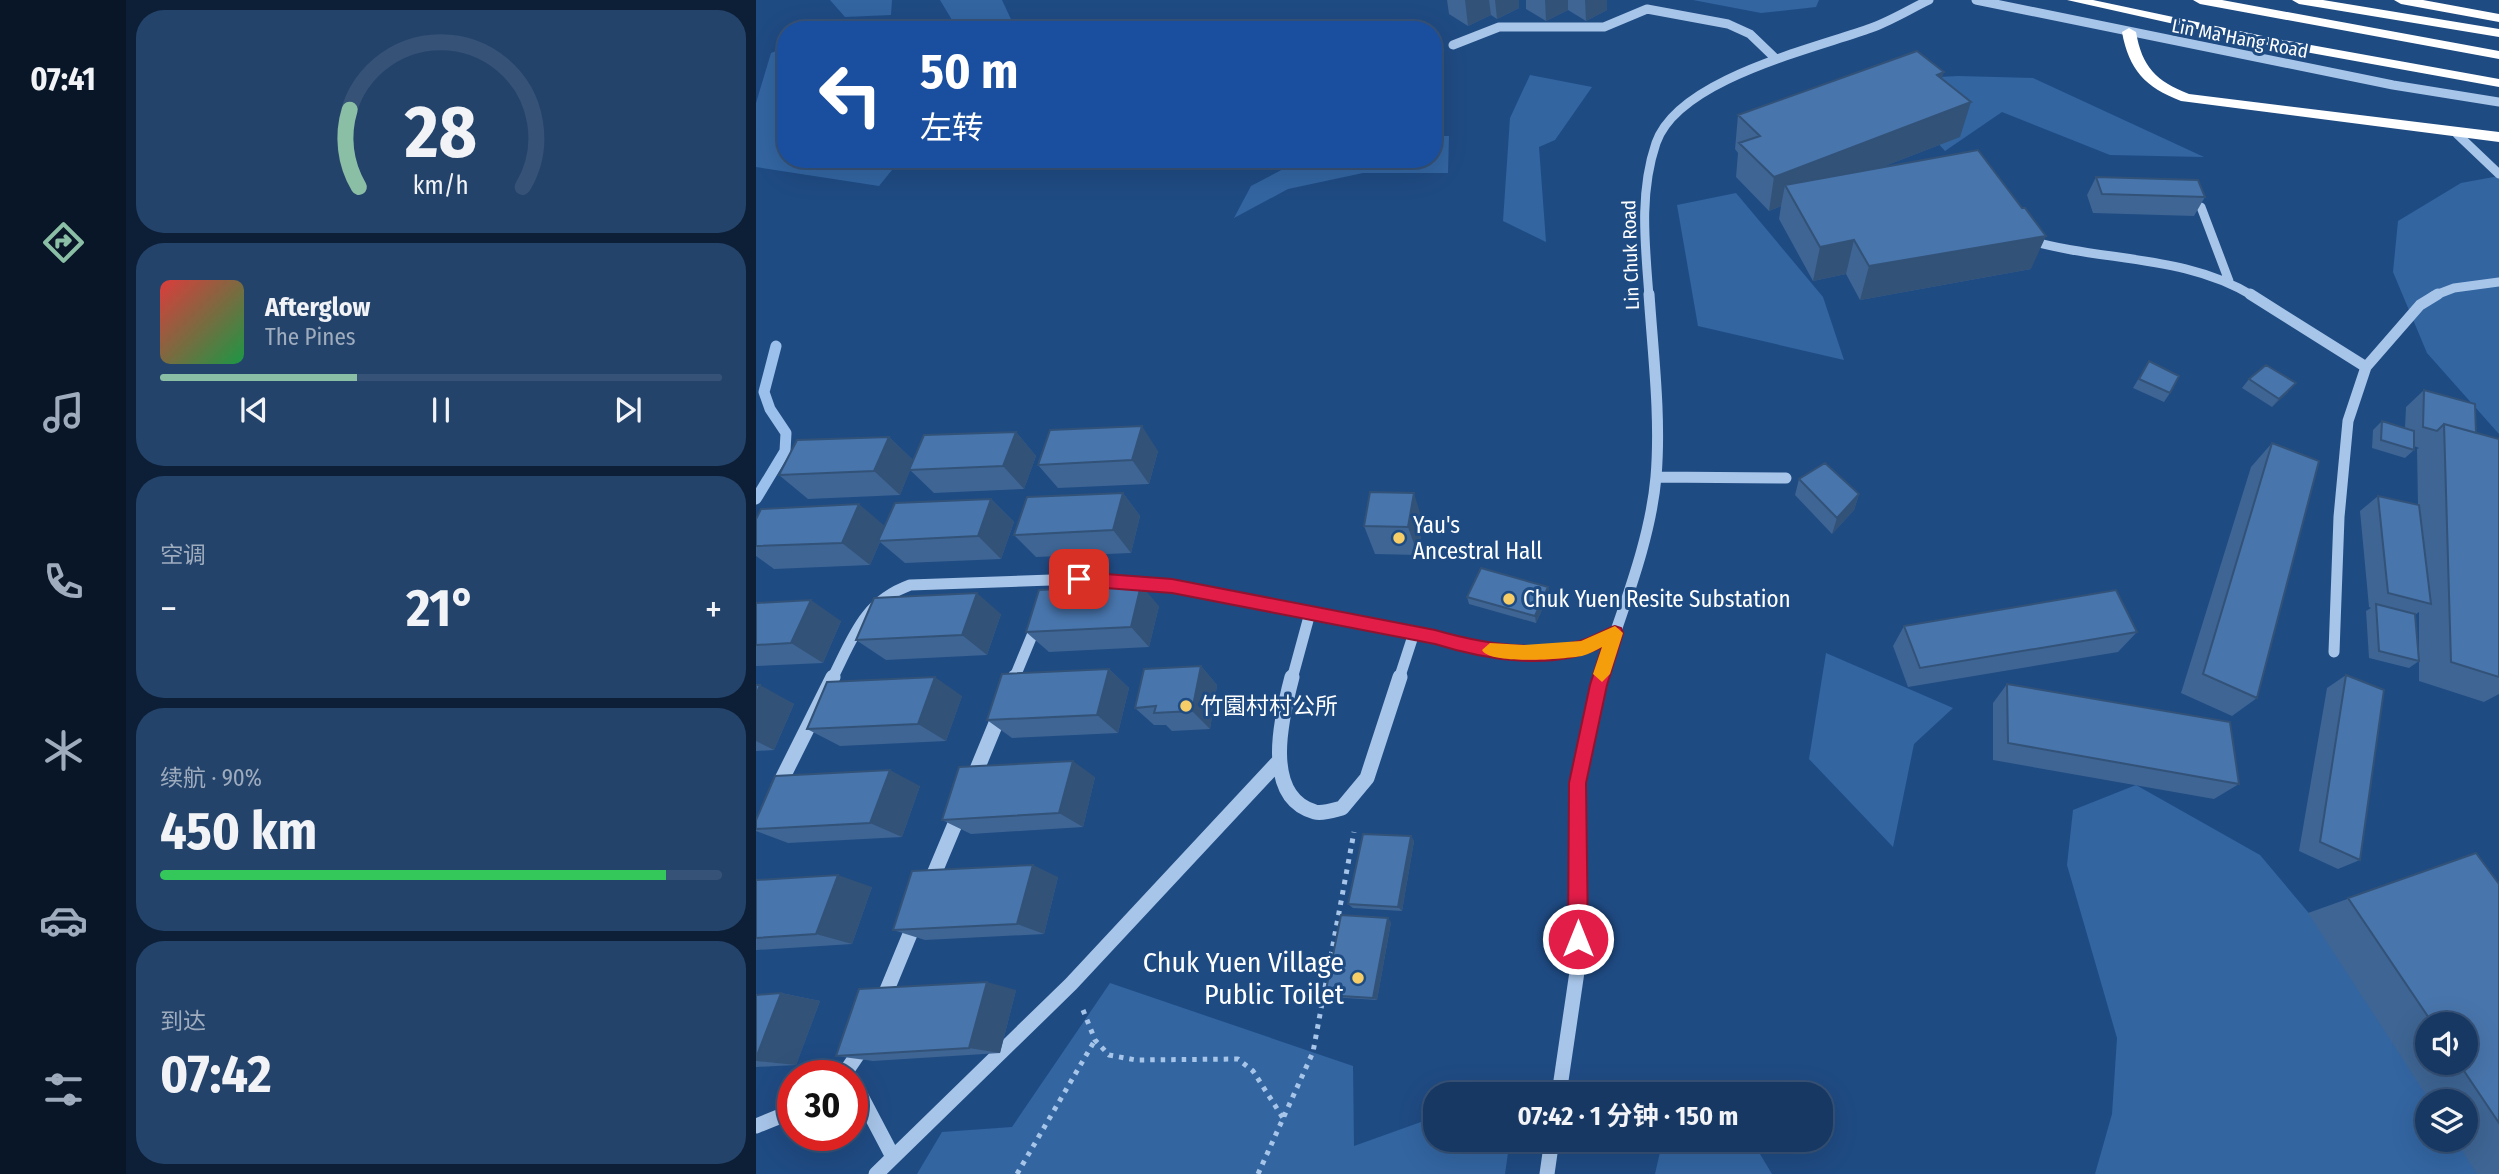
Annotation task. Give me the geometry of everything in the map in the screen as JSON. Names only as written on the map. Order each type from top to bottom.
[{"type":"highway","points":[[2074,0],[2377,62],[2499,83]]},
{"type":"highway","points":[[2200,0],[2499,54]]},
{"type":"highway","points":[[2299,0],[2499,33]]},
{"type":"highway","points":[[2401,0],[2499,18]]},
{"type":"highway","points":[[2129,32],[2132,57],[2142,74],[2160,87],[2186,97],[2457,134],[2499,137]]},
{"type":"street","name":"Lin Chuk Road","points":[[1615,633],[1645,534],[1656,477],[1656,388],[1643,213],[1647,178],[1657,140],[1674,115],[1691,100],[1717,84],[1776,59],[1874,27],[1928,0]]},
{"type":"street","name":"Lin Ma Hang Road","points":[[1976,0],[2499,103]]},
{"type":"street","points":[[1452,45],[1499,27],[1604,27],[1647,9],[1728,24],[1750,34],[1776,59]]},
{"type":"street","points":[[2457,134],[2499,174]]},
{"type":"street","points":[[2201,207],[2229,281]]},
{"type":"street","points":[[2021,238],[2058,249],[2164,263],[2229,281],[2366,367]]},
{"type":"street","points":[[2334,652],[2339,517],[2348,421],[2366,367],[2420,305],[2433,296],[2454,288],[2499,282]]},
{"type":"street","points":[[1656,477],[1786,478]]},
{"type":"street","points":[[768,808],[865,613],[897,590],[910,585],[1049,593],[1172,586],[1414,633],[1476,649],[1524,652],[1582,648],[1615,633]]},
{"type":"street","points":[[856,1060],[1049,593]]},
{"type":"street","points":[[1310,612],[1283,719],[1279,761],[1282,785],[1297,803],[1316,812],[1342,808],[1367,778],[1414,633]]},
{"type":"street","points":[[1561,1082],[1578,965],[1577,783],[1598,685],[1615,633]]},
{"type":"street","points":[[876,1174],[1071,984],[1279,761]]},
{"type":"street","points":[[868,1111],[893,1157]]},
{"type":"street","points":[[756,1126],[777,1117]]},
{"type":"street","points":[[1547,1174],[1550,1152]]},
{"type":"path","points":[[1258,1174],[1313,1052],[1353,848],[1356,814],[1352,797]]},
{"type":"path","points":[[1071,984],[1095,1040],[1109,1055],[1136,1060],[1238,1059],[1253,1071],[1283,1118]]},
{"type":"path","points":[[1017,1174],[1095,1040]]},
{"type":"shaded area","points":[[830,0],[892,0],[891,15],[845,17]]},
{"type":"shaded area","points":[[940,0],[1002,0],[1012,21],[953,21]]},
{"type":"shaded area","points":[[1693,0],[1819,0],[1816,7],[1761,13]]},
{"type":"shaded area","points":[[777,51],[777,168],[894,168],[879,186],[756,167],[756,103],[771,53]]},
{"type":"shaded area","points":[[1530,75],[1592,87],[1555,140],[1539,147],[1546,242],[1503,221],[1510,118]]},
{"type":"shaded area","points":[[1958,76],[2033,78],[2204,157],[2110,155],[2002,112],[1945,151],[1880,80]]},
{"type":"shaded area","points":[[1442,136],[1449,136],[1448,173],[1363,173],[1288,189],[1234,218],[1251,186],[1285,168],[1442,168]]},
{"type":"shaded area","points":[[2499,176],[2499,434],[2427,353],[2393,272],[2398,221],[2461,183]]},
{"type":"shaded area","points":[[1736,193],[1823,297],[1844,360],[1698,326],[1677,205]]},
{"type":"shaded area","points":[[1826,653],[1953,708],[1914,744],[1893,847],[1809,759]]},
{"type":"shaded area","points":[[2136,785],[2260,855],[2415,1042],[2415,1075],[2439,1075],[2449,1089],[2415,1089],[2415,1152],[2478,1152],[2499,1174],[2095,1174],[2112,1114],[2117,1038],[2067,865],[2073,810]]},
{"type":"shaded area","points":[[1110,983],[1353,1066],[1354,1146],[1423,1121],[1423,1152],[1508,1152],[1505,1174],[917,1174],[942,1132],[1012,1127]]},
{"type":"shaded area","points":[[1660,1152],[1759,1152],[1772,1174],[1655,1174]]},
{"type":"building","points":[[1917,51],[1944,72],[1937,75],[1971,102],[1774,177],[1739,143],[1760,136],[1738,115]]},
{"type":"building","points":[[1978,150],[2046,236],[1869,266],[1854,240],[1820,247],[1785,185]]},
{"type":"building","points":[[2096,177],[2198,180],[2205,197],[2102,194]]},
{"type":"building","points":[[2149,361],[2179,376],[2170,393],[2139,379]]},
{"type":"building","points":[[2266,365],[2296,383],[2279,399],[2249,379]]},
{"type":"building","points":[[2424,390],[2475,404],[2476,433],[2444,424],[2437,431],[2423,427]]},
{"type":"building","points":[[2382,421],[2414,431],[2414,450],[2381,440]]},
{"type":"building","points":[[2444,424],[2499,439],[2499,677],[2451,662]]},
{"type":"building","points":[[1142,426],[1132,460],[1038,465],[1050,430]]},
{"type":"building","points":[[1016,432],[1003,466],[909,470],[924,435]]},
{"type":"building","points":[[889,437],[874,471],[779,475],[797,440]]},
{"type":"building","points":[[2272,443],[2319,461],[2257,698],[2203,674]]},
{"type":"building","points":[[1825,463],[1859,494],[1837,518],[1799,479]]},
{"type":"building","points":[[1370,492],[1414,493],[1408,527],[1364,526]]},
{"type":"building","points":[[1123,493],[1113,530],[1014,535],[1027,497]]},
{"type":"building","points":[[2378,496],[2419,505],[2431,604],[2388,593]]},
{"type":"building","points":[[991,499],[978,536],[878,541],[895,503]]},
{"type":"building","points":[[859,504],[842,543],[756,546],[756,519],[761,509]]},
{"type":"building","name":"Chuk Yuen Resite Substation","points":[[1481,568],[1548,587],[1535,616],[1467,597]]},
{"type":"building","points":[[1141,585],[1131,627],[1026,632],[1039,590]]},
{"type":"building","points":[[2116,590],[2137,632],[1920,668],[1904,626]]},
{"type":"building","points":[[977,593],[962,635],[856,640],[874,598]]},
{"type":"building","points":[[811,600],[791,643],[756,645],[756,603]]},
{"type":"building","points":[[2376,604],[2415,614],[2419,661],[2379,651]]},
{"type":"building","points":[[1201,666],[1192,711],[1154,713],[1156,706],[1135,708],[1144,669]]},
{"type":"building","points":[[1109,669],[1097,715],[987,720],[1002,674]]},
{"type":"building","points":[[2346,675],[2384,690],[2360,860],[2320,842]]},
{"type":"building","points":[[935,677],[918,724],[807,729],[827,682]]},
{"type":"building","points":[[2007,684],[2230,722],[2239,784],[2008,743]]},
{"type":"building","points":[[1073,761],[1059,813],[942,820],[959,767]]},
{"type":"building","points":[[890,770],[870,823],[756,829],[756,820],[775,776]]},
{"type":"building","points":[[1363,834],[1411,836],[1398,907],[1348,904]]},
{"type":"building","points":[[2476,853],[2499,884],[2499,1123],[2467,1075],[2478,1075],[2478,1012],[2425,1012],[2348,898]]},
{"type":"building","points":[[1033,865],[1017,924],[893,930],[912,871]]},
{"type":"building","points":[[838,875],[816,934],[756,938],[756,880]]},
{"type":"building","name":"Chuk Yuen Village Public Toilet","points":[[1341,915],[1388,918],[1373,998],[1325,995]]},
{"type":"building","points":[[987,982],[969,1048],[836,1056],[859,989]]},
{"type":"building","points":[[781,993],[756,1058],[756,995]]},
{"type":"waterway","points":[[756,499],[785,451],[786,433],[770,409],[764,392],[776,346]]},
{"type":"slow traffic","points":[[1490,650],[1524,652],[1582,648],[1615,633],[1602,674]]},
{"type":"place","name":"Yau's Ancestral Hall","points":[[1399,538]]},
{"type":"place","name":"Chuk Yuen Resite Substation","points":[[1509,599]]},
{"type":"place","name":"竹園村村公所","points":[[1186,706]]},
{"type":"place","name":"Chuk Yuen Village Public Toilet","points":[[1358,978]]},
{"type":"route","points":[[1079,579],[1172,586],[1435,637],[1476,649],[1524,652],[1582,648],[1615,633],[1598,685],[1577,783],[1578,939]]}]
